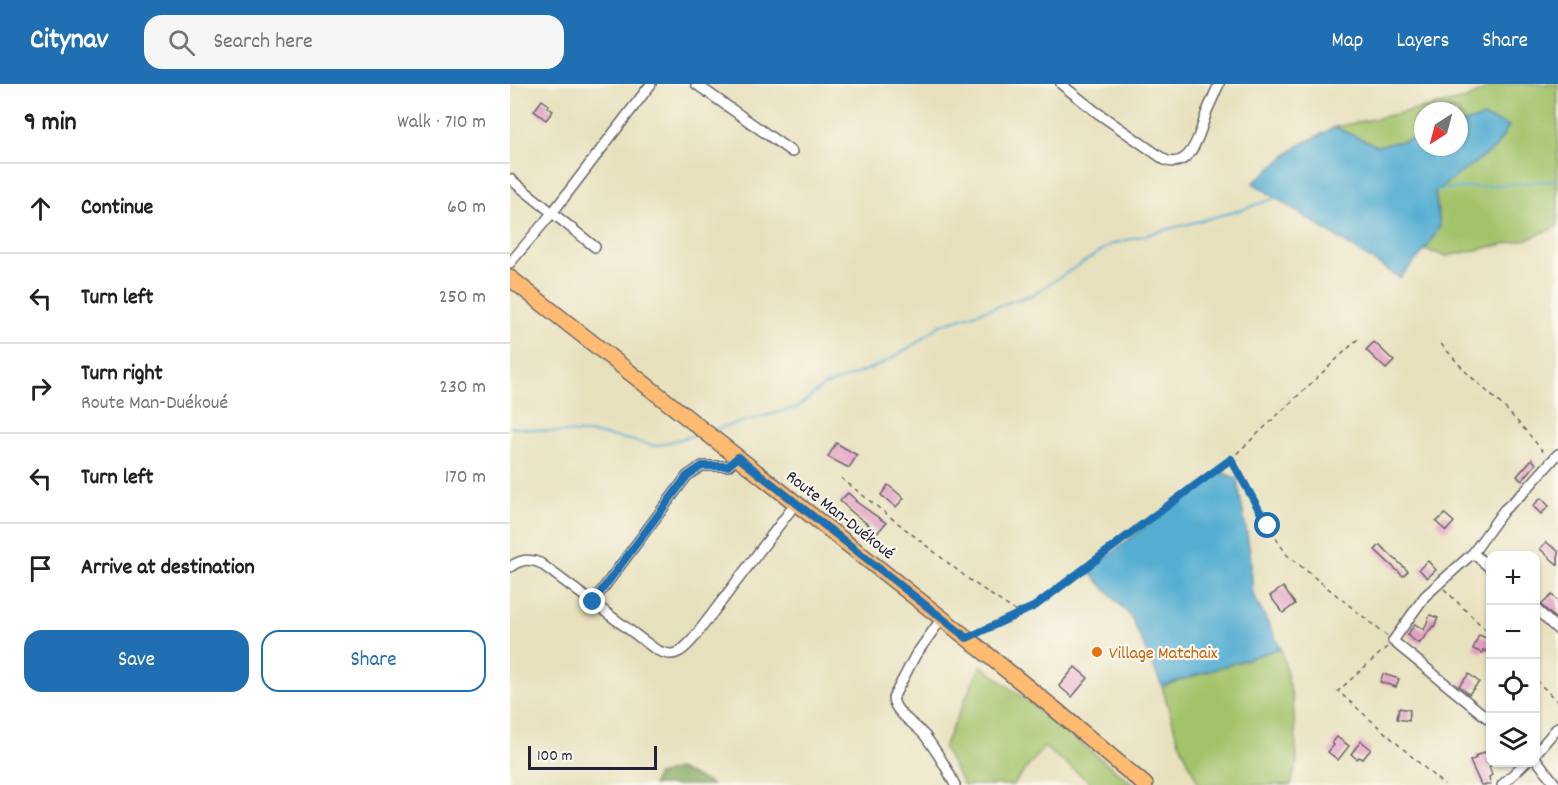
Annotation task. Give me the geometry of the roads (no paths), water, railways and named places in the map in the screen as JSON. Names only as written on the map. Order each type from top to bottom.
[{"type":"main road","name":"Route Man-Duékoué","points":[[510,278],[942,618],[1145,785]]},
{"type":"street","points":[[510,263],[553,212],[651,84]]},
{"type":"street","points":[[696,84],[792,152]]},
{"type":"street","points":[[1061,84],[1095,111],[1170,162],[1180,160],[1191,152],[1219,84]]},
{"type":"street","points":[[510,179],[595,247]]},
{"type":"street","points":[[1486,717],[1393,641],[1425,597],[1473,553],[1504,510],[1524,492],[1558,454]]},
{"type":"street","points":[[593,602],[687,476],[702,466],[728,466],[738,457]]},
{"type":"street","points":[[1551,462],[1558,470]]},
{"type":"street","points":[[510,567],[522,560],[537,562],[655,649],[667,654],[677,653],[693,639],[796,503]]},
{"type":"street","points":[[1473,553],[1486,565]]},
{"type":"street","points":[[1540,613],[1558,630]]},
{"type":"street","points":[[942,618],[915,656],[893,698],[894,705],[934,748],[955,785]]},
{"type":"street","points":[[1540,748],[1558,727]]},
{"type":"street","points":[[1540,764],[1556,785]]},
{"type":"street","points":[[1502,785],[1521,767]]},
{"type":"water","points":[[1483,117],[1509,126],[1496,147],[1435,192],[1440,226],[1425,250],[1400,278],[1253,183],[1298,146],[1335,127],[1377,146],[1414,139],[1414,156],[1468,156],[1468,122]]},
{"type":"water","points":[[1222,472],[1237,479],[1250,552],[1253,595],[1281,648],[1162,686],[1131,617],[1089,571],[1157,517]]},
{"type":"waterway","points":[[1435,190],[1558,180]]},
{"type":"waterway","points":[[712,430],[798,407],[822,387],[882,364],[915,344],[940,325],[1032,295],[1112,244],[1241,210],[1278,197]]},
{"type":"waterway","points":[[510,427],[588,433],[655,446],[698,434]]},
{"type":"place","name":"Village Matchaix","points":[[1097,652]]}]
